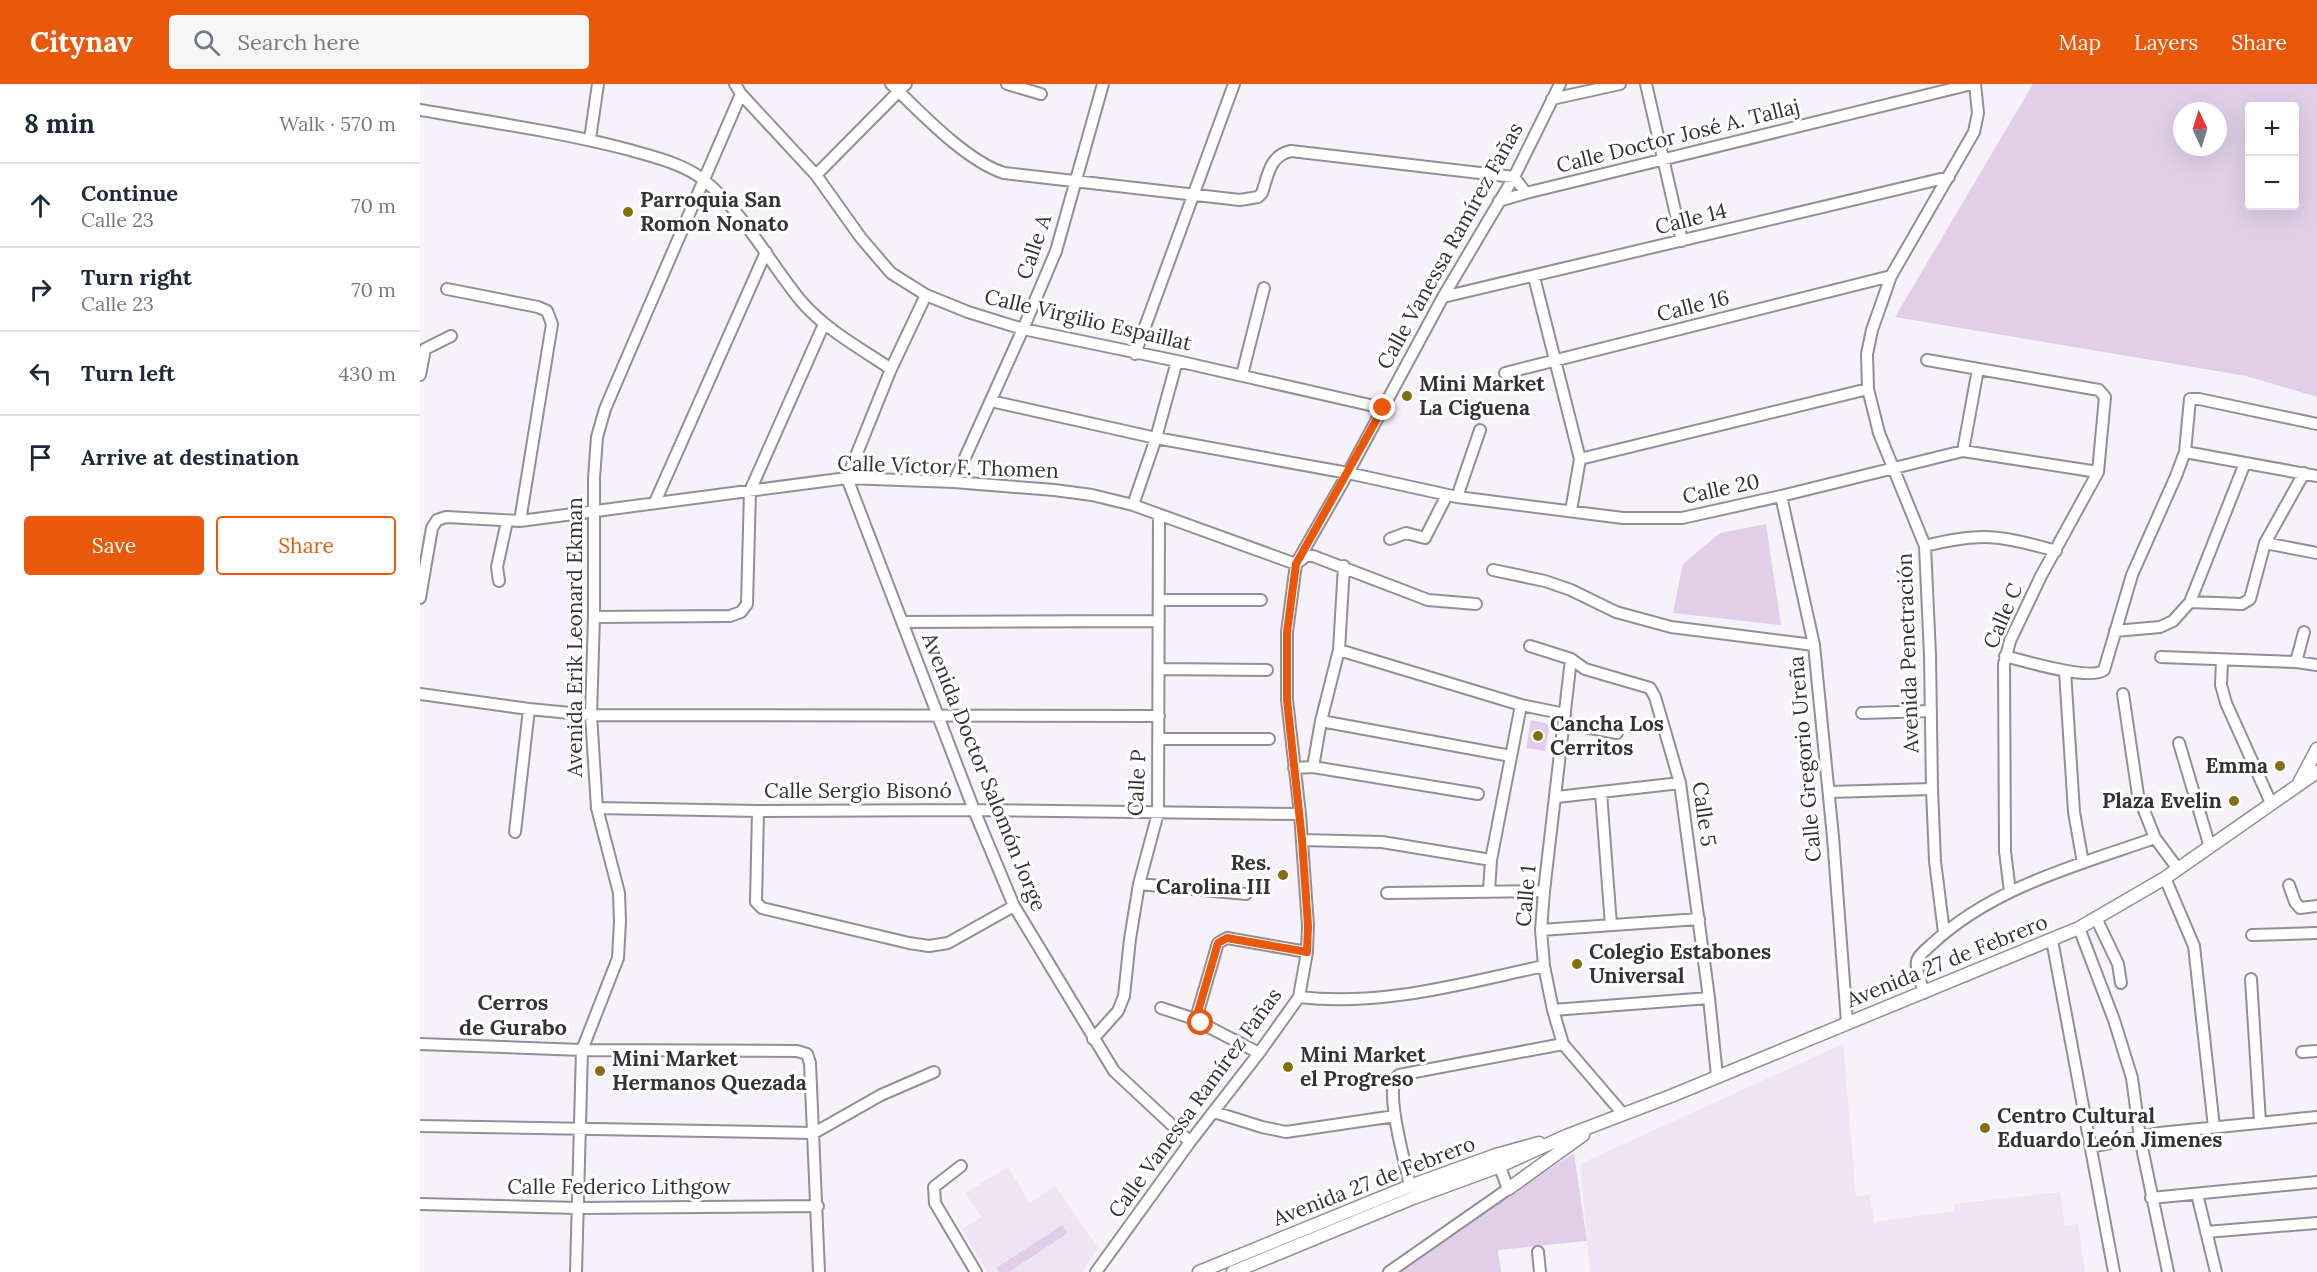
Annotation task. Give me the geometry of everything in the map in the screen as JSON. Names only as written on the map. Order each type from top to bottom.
[{"type":"main road","points":[[2297,786],[2317,749]]},
{"type":"main road","name":"Avenida 27 de Febrero","points":[[1199,1272],[1410,1186],[1498,1160],[1599,1124],[2079,928],[2165,878],[2317,772]]},
{"type":"main road","points":[[1508,1189],[1599,1124]]},
{"type":"main road","name":"Avenida 27 de Febrero","points":[[1233,1272],[1413,1198],[1498,1160]]},
{"type":"street","points":[[590,139],[598,84]]},
{"type":"street","name":"Calle Virgilio Espaillat","points":[[735,84],[741,94],[816,175],[861,238],[891,273],[926,295],[968,312],[1023,329],[1242,375],[1383,408]]},
{"type":"street","points":[[1007,84],[1041,93]]},
{"type":"street","name":"Calle A","points":[[954,482],[1056,250],[1103,84]]},
{"type":"street","points":[[1135,354],[1234,84]]},
{"type":"street","name":"Calle Vanessa Ramírez Fañas","points":[[1096,1272],[1299,997],[1307,952],[1308,926],[1302,840],[1287,700],[1287,632],[1296,564],[1443,297],[1514,177],[1560,84]]},
{"type":"street","points":[[1552,99],[1578,89],[1620,84]]},
{"type":"street","points":[[1646,84],[1682,241]]},
{"type":"street","name":"Calle Doctor José A. Tallaj","points":[[1499,201],[1973,84]]},
{"type":"street","name":"Avenida Penetración","points":[[1944,933],[1935,861],[1930,655],[1924,546],[1879,433],[1868,389],[1867,354],[1872,330],[1891,276],[1949,177],[1977,123],[1973,84]]},
{"type":"street","points":[[816,175],[898,86],[958,145],[992,169],[1004,173],[1075,183],[1240,200],[1258,197],[1262,193],[1275,159],[1281,153],[1291,152],[1514,177],[1526,193]]},
{"type":"street","name":"Avenida Erik Leonard Ekman","points":[[576,1272],[582,1050],[618,958],[620,921],[619,893],[597,808],[591,715],[597,437],[605,409],[741,94]]},
{"type":"street","points":[[420,110],[590,139],[650,156],[685,169],[704,180],[737,213],[801,301],[824,324],[891,369]]},
{"type":"street","name":"Calle 14","points":[[1443,297],[1949,177]]},
{"type":"street","points":[[655,502],[766,252]]},
{"type":"street","name":"Calle 16","points":[[1505,373],[1891,276]]},
{"type":"street","points":[[1534,277],[1580,459],[1571,511]]},
{"type":"street","points":[[1242,375],[1264,288]]},
{"type":"street","points":[[447,289],[538,307],[547,311],[552,324],[520,521]]},
{"type":"street","points":[[847,478],[891,369],[926,295]]},
{"type":"street","points":[[594,617],[730,615],[741,612],[747,604],[750,491],[824,324]]},
{"type":"street","points":[[420,375],[425,349],[451,336]]},
{"type":"street","points":[[1927,360],[1978,369],[1963,451]]},
{"type":"street","points":[[1133,505],[1156,438],[1177,361]]},
{"type":"street","name":"Calle C","points":[[1978,369],[2099,390],[2105,397],[2098,472],[2041,576],[2005,656],[2002,698],[2005,851],[2010,892]]},
{"type":"street","points":[[1580,459],[1868,389]]},
{"type":"street","points":[[2005,656],[2065,671],[2102,673],[2132,575],[2185,452],[2188,401],[2193,398],[2199,399],[2317,424]]},
{"type":"street","name":"Calle 20","points":[[991,401],[1156,438],[1348,473],[1452,496],[1623,518],[1682,518],[1893,470],[1963,451],[2098,472]]},
{"type":"street","points":[[1390,539],[1406,533],[1425,538],[1452,496],[1480,430]]},
{"type":"street","points":[[2185,452],[2317,476]]},
{"type":"street","points":[[2115,631],[2160,627],[2173,621],[2190,602],[2246,463]]},
{"type":"street","points":[[2190,602],[2242,604],[2250,599],[2265,543],[2304,473]]},
{"type":"street","name":"Calle Víctor F. Thomen","points":[[420,598],[432,528],[437,520],[446,517],[520,521],[847,478],[954,482],[1073,492],[1133,505],[1296,564]]},
{"type":"street","name":"Avenida Doctor Salomón Jorge","points":[[847,478],[1014,906],[1114,1071],[1190,1142]]},
{"type":"street","name":"Calle Gregorio Ureña","points":[[1781,496],[1814,645],[1829,792],[1847,1022]]},
{"type":"street","name":"Calle P","points":[[1093,1039],[1118,1011],[1124,996],[1139,884],[1158,813],[1159,515]]},
{"type":"street","points":[[499,581],[497,567],[507,521]]},
{"type":"street","points":[[1924,546],[1954,539],[1996,536],[2013,538],[2056,550]]},
{"type":"street","points":[[2265,543],[2317,554]]},
{"type":"street","points":[[1296,564],[1306,556],[1313,556],[1428,600],[1476,604]]},
{"type":"street","points":[[1313,766],[1321,721],[1339,650],[1344,566]]},
{"type":"street","points":[[1493,570],[1545,581],[1571,590],[1616,612],[1671,627],[1814,645]]},
{"type":"street","points":[[1159,600],[1262,600]]},
{"type":"street","points":[[902,622],[1159,621]]},
{"type":"street","points":[[2296,662],[2304,632]]},
{"type":"street","name":"Calle 5","points":[[1530,646],[1571,659],[1585,669],[1650,688],[1662,718],[1680,783],[1709,998],[1717,1076]]},
{"type":"street","points":[[1339,650],[1617,733]]},
{"type":"street","points":[[2161,657],[2296,662],[2317,665]]},
{"type":"street","name":"Calle 1","points":[[1571,659],[1557,797],[1544,891],[1541,930],[1544,966],[1563,1044],[1623,1114]]},
{"type":"street","points":[[2222,660],[2221,684],[2226,703],[2271,803]]},
{"type":"street","points":[[1159,669],[1267,670]]},
{"type":"street","points":[[2065,671],[2073,812],[2083,863]]},
{"type":"street","points":[[420,694],[591,715],[1159,716]]},
{"type":"street","points":[[2123,694],[2138,795],[2155,838],[2178,869]]},
{"type":"street","points":[[1489,891],[1491,860],[1521,705]]},
{"type":"street","points":[[515,832],[529,709]]},
{"type":"street","points":[[1862,713],[1931,711]]},
{"type":"street","points":[[1321,721],[1511,756]]},
{"type":"street","points":[[1159,739],[1269,739]]},
{"type":"street","points":[[2179,743],[2210,847]]},
{"type":"street","points":[[1294,768],[1313,766],[1478,794]]},
{"type":"street","points":[[1557,797],[1680,783]]},
{"type":"street","points":[[1829,792],[1932,789]]},
{"type":"street","points":[[1601,793],[1611,925]]},
{"type":"street","name":"Calle Sergio Bisonó","points":[[597,808],[1299,814]]},
{"type":"street","points":[[758,811],[756,902],[762,908],[928,946],[948,943],[1014,906]]},
{"type":"street","points":[[1924,993],[1917,961],[1944,933],[1973,912],[2010,892],[2155,838]]},
{"type":"street","points":[[1302,840],[1382,842],[1491,860]]},
{"type":"street","points":[[2165,878],[2194,946],[2214,1127]]},
{"type":"street","points":[[1139,884],[1245,894]]},
{"type":"street","points":[[2289,885],[2295,902],[2300,908],[2317,906]]},
{"type":"street","points":[[1388,893],[1544,891]]},
{"type":"street","points":[[2096,918],[2118,964],[2121,983]]},
{"type":"street","points":[[1541,930],[1699,919]]},
{"type":"street","points":[[2079,928],[2114,1020],[2129,1068],[2151,1198],[2168,1272]]},
{"type":"street","points":[[2252,935],[2317,933]]},
{"type":"street","points":[[1198,1020],[1197,1015],[1218,943],[1222,940],[1227,938],[1307,952]]},
{"type":"street","points":[[2052,940],[2114,1272]]},
{"type":"street","points":[[1299,997],[1326,1000],[1408,995],[1544,966]]},
{"type":"street","points":[[2251,979],[2260,1122]]},
{"type":"street","points":[[1553,1010],[1709,998]]},
{"type":"street","points":[[1161,1008],[1198,1020],[1259,1053]]},
{"type":"street","points":[[420,1044],[582,1050],[797,1051],[807,1054],[810,1063],[814,1133],[819,1272]]},
{"type":"street","points":[[1410,1186],[1395,1116],[1393,1083],[1399,1076],[1563,1044]]},
{"type":"street","points":[[2302,1052],[2317,1051]]},
{"type":"street","points":[[420,1126],[814,1133],[889,1091],[934,1072]]},
{"type":"street","points":[[1214,1112],[1286,1132],[1395,1116]]},
{"type":"street","points":[[2091,1147],[2214,1127],[2317,1117]]},
{"type":"street","points":[[1389,1272],[1508,1189],[1498,1160]]},
{"type":"street","points":[[962,1166],[934,1187],[933,1196],[976,1272]]},
{"type":"street","points":[[2151,1198],[2317,1182]]},
{"type":"street","points":[[2197,1194],[2216,1272]]},
{"type":"street","name":"Calle Federico Lithgow","points":[[420,1204],[578,1208],[818,1206]]},
{"type":"street","points":[[2206,1232],[2317,1224]]},
{"type":"street","points":[[1538,1252],[1540,1272]]},
{"type":"shaded area","points":[[2033,84],[2317,84],[2317,397],[2246,376],[1895,317]]},
{"type":"shaded area","points":[[1766,524],[1781,625],[1673,613],[1683,564],[1720,533]]},
{"type":"shaded area","name":"Cancha Los Cerritos","points":[[1531,720],[1550,724],[1545,751],[1526,748]]},
{"type":"shaded area","points":[[1843,1044],[1856,1196],[1870,1195],[1874,1222],[1954,1211],[1955,1204],[2060,1192],[2065,1225],[2078,1224],[2085,1272],[1590,1272],[1580,1164]]},
{"type":"shaded area","points":[[1574,1153],[1587,1241],[1498,1250],[1501,1272],[1391,1272]]},
{"type":"shaded area","points":[[1008,1167],[1030,1203],[1055,1186],[1098,1248],[1082,1272],[987,1272],[962,1229],[982,1217],[965,1193]]},
{"type":"shaded area","points":[[1062,1225],[1068,1233],[1009,1272],[999,1272],[996,1268]]},
{"type":"place","name":"Parroquia San Romon Nonato","points":[[628,212]]},
{"type":"place","name":"Mini Market La Ciguena","points":[[1407,396]]},
{"type":"place","name":"Cancha Los Cerritos","points":[[1538,736]]},
{"type":"place","name":"Emma","points":[[2280,766]]},
{"type":"place","name":"Plaza Evelin","points":[[2234,801]]},
{"type":"place","name":"Res. Carolina III","points":[[1283,875]]},
{"type":"place","name":"Colegio Estabones Universal","points":[[1577,964]]},
{"type":"place","name":"Mini Market el Progreso","points":[[1288,1067]]},
{"type":"place","name":"Mini Market Hermanos Quezada","points":[[600,1071]]},
{"type":"place","name":"Centro Cultural Eduardo León Jimenes","points":[[1985,1128]]},
{"type":"district","name":"Cerros de Gurabo","points":[[513,1014]]},
{"type":"route","points":[[1201,1023],[1197,1015],[1218,943],[1222,940],[1227,938],[1307,952],[1308,926],[1302,840],[1287,700],[1287,632],[1296,564],[1383,408]]}]
